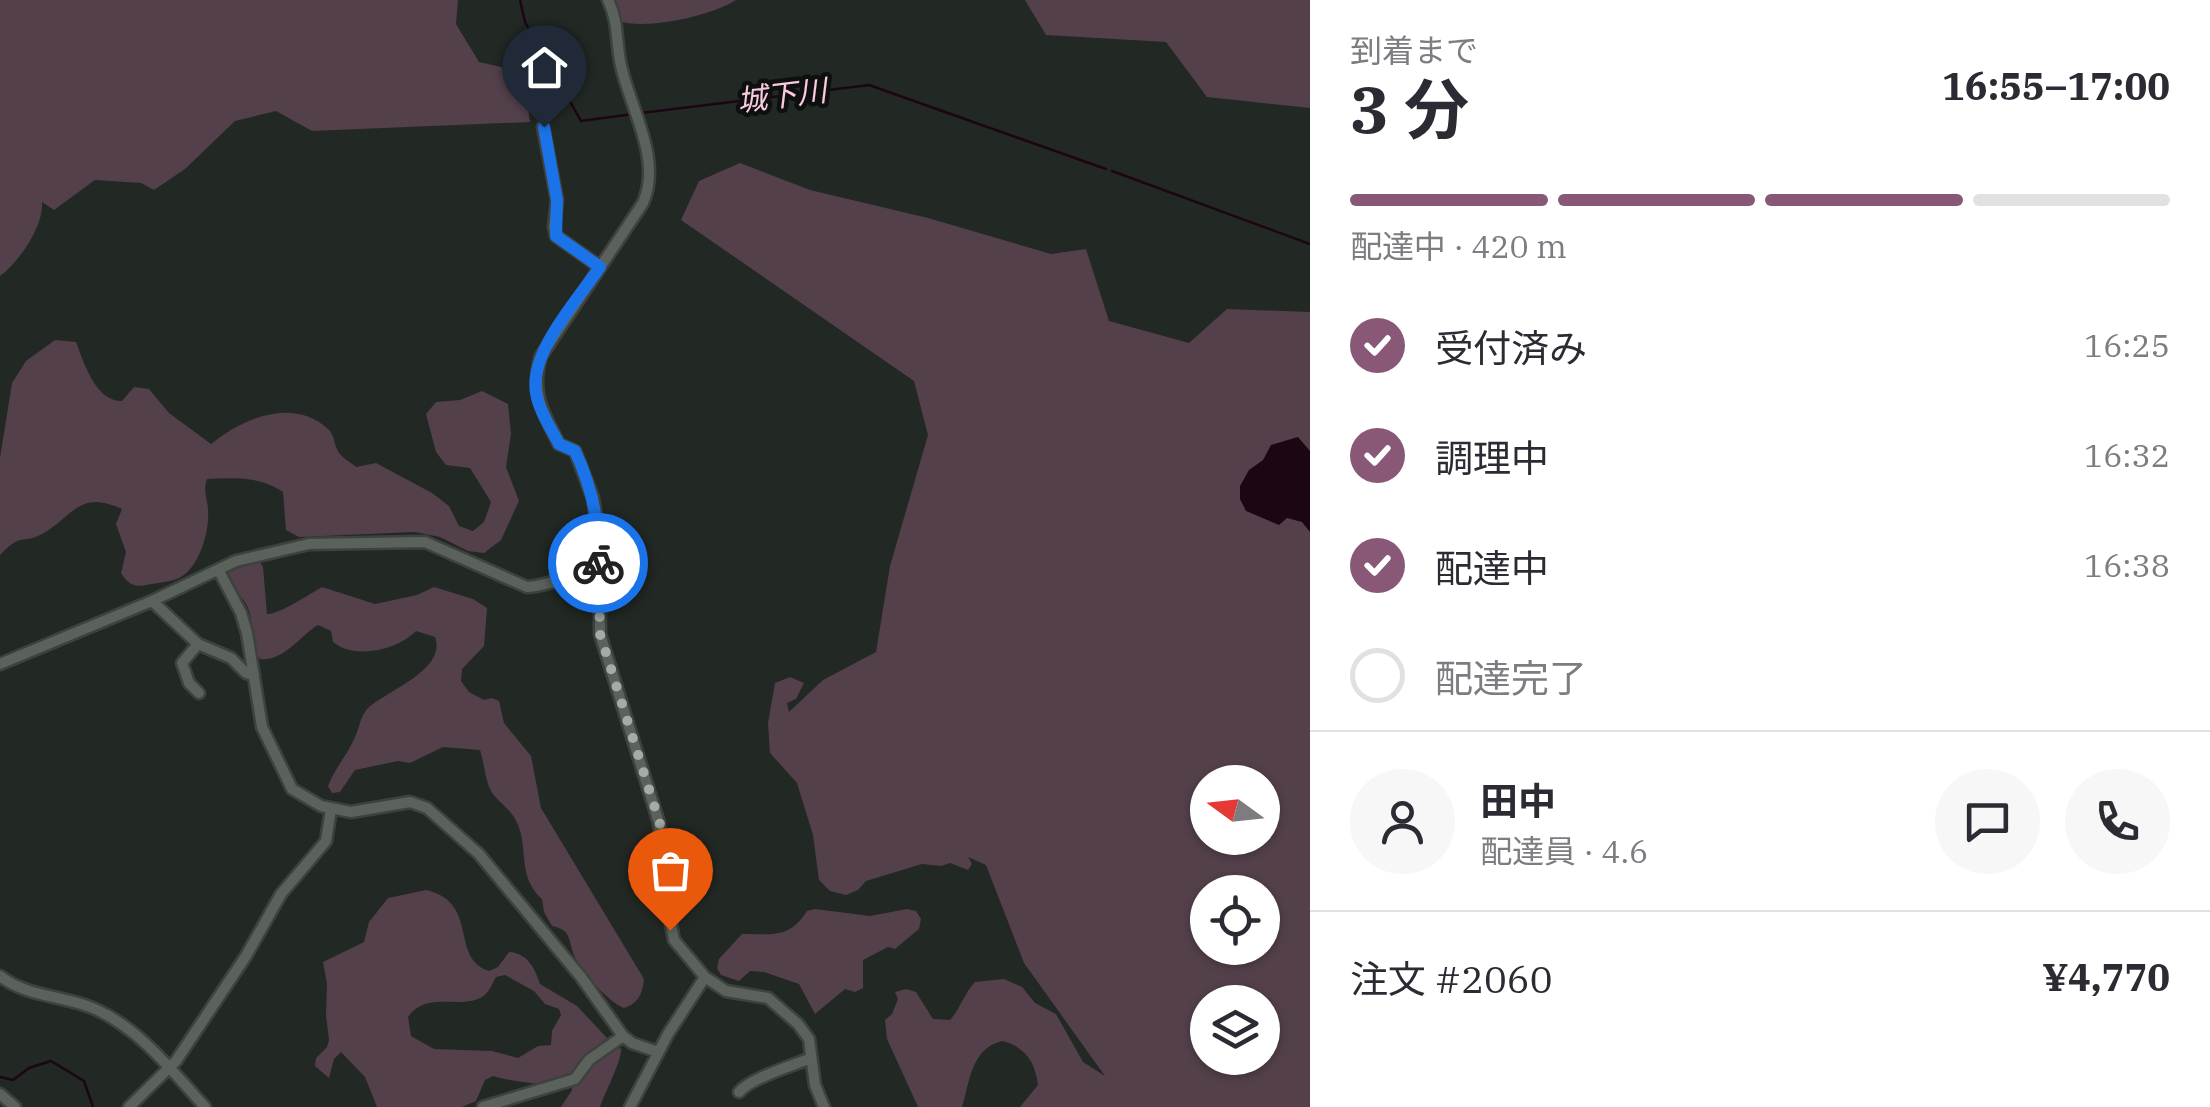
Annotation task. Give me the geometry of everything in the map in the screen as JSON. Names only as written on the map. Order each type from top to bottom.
[{"type":"street","points":[[608,0],[648,162],[648,192],[541,356],[535,382],[540,408],[559,444],[575,451],[588,484],[599,536],[597,569],[603,645],[660,824],[670,930],[679,949],[705,977],[726,991],[762,995],[778,1003],[804,1032],[824,1107]]},
{"type":"street","points":[[544,127],[557,200],[556,236],[600,267]]},
{"type":"street","points":[[0,664],[256,554],[294,546],[412,542],[438,546],[528,587],[597,569]]},
{"type":"street","points":[[219,572],[242,613],[262,727],[292,789],[308,801],[351,812],[410,802],[427,808],[480,854],[581,977],[623,1036],[658,1052]]},
{"type":"street","points":[[152,601],[198,644],[231,658],[246,673],[254,675]]},
{"type":"street","points":[[198,644],[182,662],[189,683],[199,693]]},
{"type":"street","points":[[129,1107],[176,1060],[246,956],[281,894],[326,840],[331,809]]},
{"type":"street","points":[[0,976],[31,994],[75,1002],[104,1013],[132,1033],[205,1107]]},
{"type":"street","points":[[630,1107],[658,1052],[705,977]]},
{"type":"street","points":[[482,1107],[575,1079],[589,1060],[623,1036]]},
{"type":"street","points":[[740,1092],[750,1081],[811,1058]]},
{"type":"street","points":[[0,1094],[16,1107]]},
{"type":"shaded area","points":[[0,0],[458,0],[456,24],[479,62],[523,72],[530,122],[312,131],[276,111],[235,121],[185,169],[154,190],[141,183],[95,180],[54,210],[42,202],[39,222],[29,243],[0,276]]},
{"type":"shaded area","points":[[615,0],[736,0],[696,16],[634,24],[622,22]]},
{"type":"shaded area","points":[[1025,0],[1310,0],[1310,108],[1207,97],[1166,42],[1046,35]]},
{"type":"shaded area","points":[[740,163],[810,190],[928,218],[1051,254],[1086,249],[1109,321],[1189,343],[1227,309],[1310,312],[1310,1107],[1020,1107],[1038,1085],[1037,1077],[1023,1051],[1002,1041],[978,1059],[962,1107],[918,1107],[887,1039],[885,1020],[898,999],[895,992],[906,989],[916,992],[933,1019],[950,1020],[975,982],[1004,979],[1022,987],[1035,1003],[1056,1014],[1083,1062],[1105,1076],[1024,963],[986,865],[968,857],[972,864],[968,870],[950,863],[922,864],[866,881],[846,895],[830,891],[819,880],[813,835],[797,783],[770,753],[768,723],[775,683],[790,677],[804,683],[796,699],[787,703],[789,712],[823,680],[876,652],[890,566],[928,435],[914,381],[681,220],[699,181]]},
{"type":"shaded area","points":[[55,340],[76,342],[92,380],[105,395],[122,401],[134,387],[149,389],[169,413],[211,444],[238,426],[268,415],[299,414],[314,419],[328,429],[339,453],[356,467],[376,463],[432,493],[449,506],[459,526],[473,531],[484,522],[491,502],[470,468],[446,465],[436,452],[426,414],[436,402],[460,400],[482,391],[508,404],[511,434],[506,467],[519,501],[501,540],[484,553],[415,532],[299,537],[286,530],[283,492],[256,481],[207,479],[205,538],[197,559],[177,579],[138,586],[126,580],[121,573],[126,552],[116,524],[122,509],[96,502],[78,507],[42,534],[18,541],[0,555],[0,458],[12,383],[26,361]]},
{"type":"shaded area","points":[[1298,437],[1310,451],[1310,532],[1302,522],[1287,518],[1279,525],[1246,511],[1240,499],[1240,486],[1249,470],[1263,460],[1271,445]]},
{"type":"shaded area","points":[[254,562],[263,567],[267,614],[322,587],[375,604],[434,587],[473,599],[487,608],[484,646],[462,669],[461,681],[469,692],[484,700],[499,701],[504,723],[531,756],[541,808],[644,979],[636,1001],[624,1008],[603,993],[577,961],[566,933],[552,926],[542,899],[527,877],[518,825],[490,789],[480,750],[443,747],[410,763],[398,761],[355,770],[340,792],[332,793],[328,786],[365,711],[424,669],[436,649],[435,637],[416,631],[387,648],[352,651],[333,642],[331,631],[318,625],[284,652],[260,659],[246,604],[224,581],[229,572]]},
{"type":"shaded area","points":[[426,890],[443,896],[459,917],[470,955],[477,964],[489,971],[498,967],[509,952],[521,955],[533,967],[540,984],[577,1006],[607,1038],[602,1042],[605,1052],[621,1048],[600,1107],[561,1107],[571,1085],[493,1076],[485,1080],[476,1101],[462,1107],[377,1107],[365,1077],[341,1052],[334,1059],[329,1078],[315,1066],[329,1040],[323,962],[364,942],[369,922],[388,898]],"holes":[[[505,975],[534,991],[545,1004],[559,1009],[561,1015],[552,1031],[551,1045],[538,1046],[518,1058],[492,1051],[434,1049],[411,1036],[408,1017],[416,1009],[434,1002],[464,1002],[482,997],[496,977]]]},
{"type":"shaded area","points":[[907,909],[916,911],[921,919],[919,929],[895,949],[888,947],[863,960],[863,988],[855,992],[845,989],[815,1014],[799,984],[764,972],[750,971],[739,981],[721,975],[717,968],[719,959],[742,934],[787,931],[807,911],[870,916]]},
{"type":"waterway","name":"城下川","points":[[520,0],[525,22],[581,121],[633,114]]},
{"type":"waterway","name":"城下川","points":[[641,113],[869,85],[1106,169]]},
{"type":"waterway","name":"城下川","points":[[1112,171],[1310,244]]},
{"type":"waterway","points":[[0,1077],[13,1080],[29,1068],[51,1061],[84,1081],[93,1107]]},
{"type":"way so far","points":[[598,563],[600,634],[660,824],[670,930]]},
{"type":"route","points":[[544,127],[557,200],[556,236],[600,267],[541,356],[536,396],[559,444],[575,451],[583,468],[599,536],[598,563]]}]
